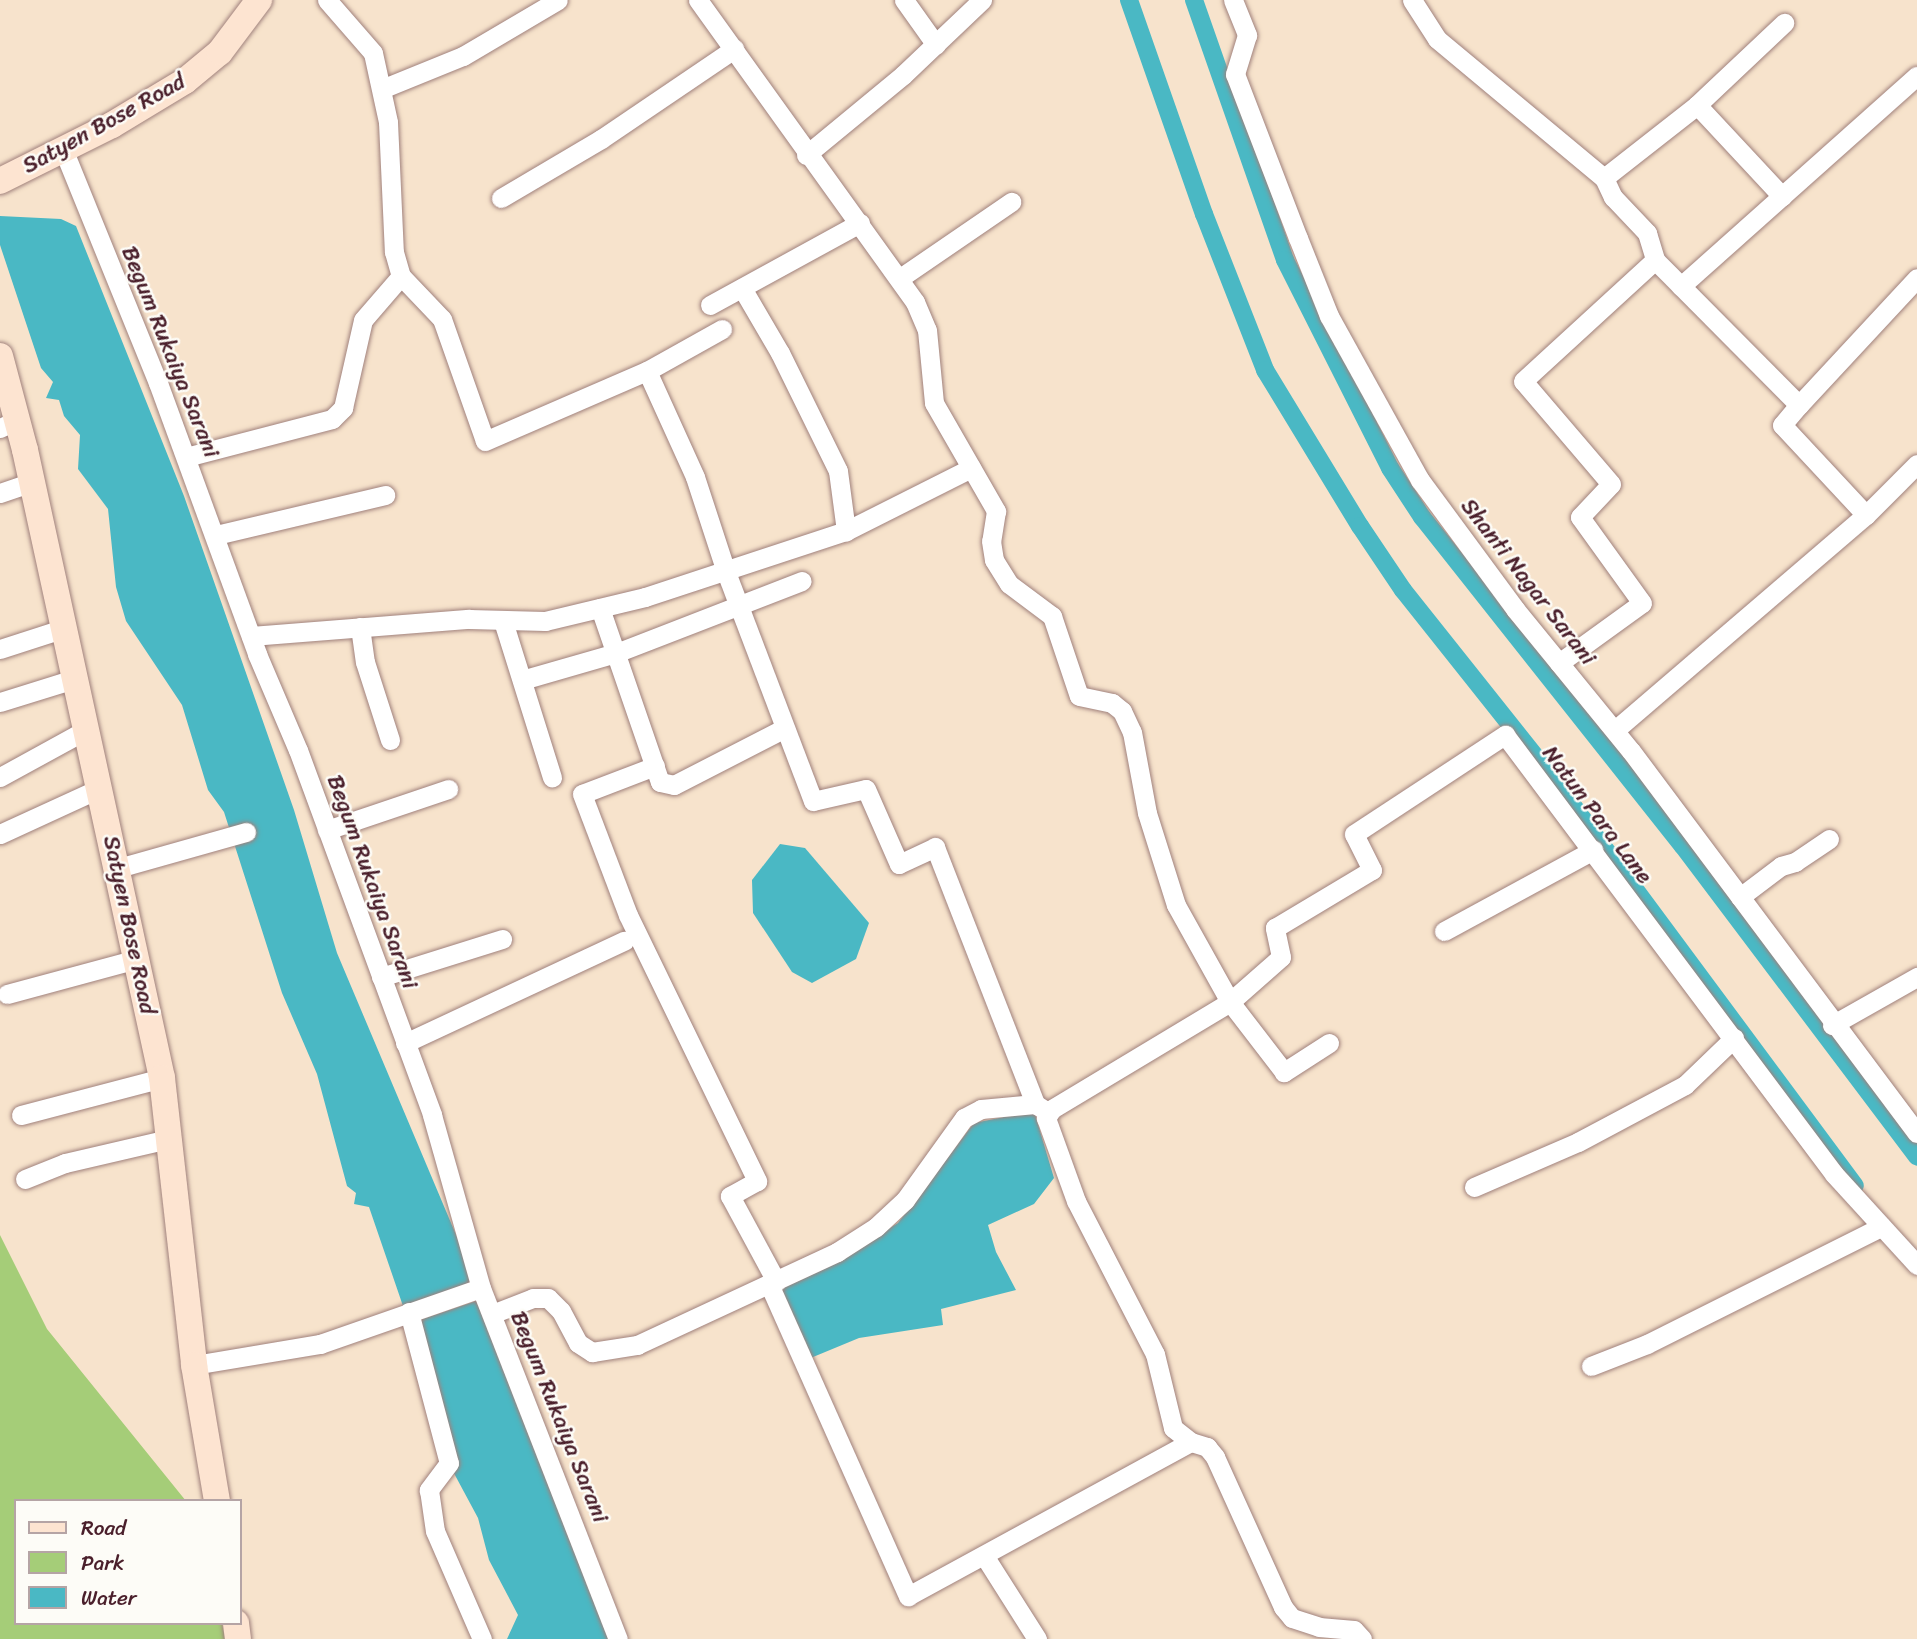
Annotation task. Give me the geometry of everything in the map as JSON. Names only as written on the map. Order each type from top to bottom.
[{"type":"main road","name":"Satyen Bose Road","points":[[0,181],[185,81],[220,51],[259,0]]},
{"type":"main road","name":"Satyen Bose Road","points":[[0,356],[9,424],[32,482],[162,1078],[194,1365],[217,1499]]},
{"type":"street","points":[[327,0],[373,53],[384,88],[394,252],[401,276],[442,319],[485,441],[647,371],[722,329]]},
{"type":"street","points":[[384,88],[463,56],[558,0]]},
{"type":"street","points":[[698,0],[806,155],[900,278],[927,330],[934,403],[996,510],[991,541],[994,560],[1009,583],[1052,616],[1079,696],[1112,703],[1122,711],[1132,732],[1147,813],[1176,905],[1230,1002],[1284,1072],[1329,1044]]},
{"type":"street","points":[[904,0],[936,45]]},
{"type":"street","points":[[806,155],[936,45],[982,0]]},
{"type":"street","name":"Shanti Nagar Sarani","points":[[1233,0],[1247,35],[1234,74],[1329,316],[1420,480],[1559,663],[1615,730],[1832,1025],[1917,1133]]},
{"type":"street","points":[[1412,0],[1437,39],[1604,178],[1613,197],[1647,233],[1655,260],[1799,405]]},
{"type":"street","points":[[1604,178],[1697,105],[1784,23]]},
{"type":"street","points":[[501,198],[601,139],[734,49]]},
{"type":"street","points":[[1681,286],[1917,76]]},
{"type":"street","points":[[1697,105],[1782,196]]},
{"type":"street","name":"Begum Rukaiya Sarani","points":[[62,149],[187,457],[251,636],[327,830],[432,1115],[481,1288],[618,1639]]},
{"type":"street","points":[[900,278],[1011,202]]},
{"type":"street","points":[[710,306],[860,223]]},
{"type":"street","points":[[1559,663],[1643,603],[1580,517],[1611,484],[1523,381],[1655,260]]},
{"type":"street","points":[[187,457],[332,419],[343,408],[363,320],[401,276]]},
{"type":"street","points":[[1866,515],[1782,425],[1917,278]]},
{"type":"street","points":[[742,288],[780,354],[838,471],[846,531]]},
{"type":"street","points":[[647,371],[695,477],[783,729],[813,801],[866,789],[899,864],[935,847],[1046,1118],[1076,1202],[1155,1354],[1173,1428],[1191,1442],[1208,1447],[1215,1457],[1283,1607],[1292,1618],[1319,1627],[1354,1630],[1362,1639]]},
{"type":"street","points":[[1615,730],[1866,515],[1917,464]]},
{"type":"street","points":[[251,636],[360,626],[545,621],[726,572],[846,531],[971,468]]},
{"type":"street","points":[[0,493],[32,482]]},
{"type":"street","points":[[216,535],[385,495]]},
{"type":"street","points":[[522,680],[615,653],[802,582]]},
{"type":"street","points":[[600,608],[660,782],[674,785],[783,729]]},
{"type":"street","points":[[503,621],[552,777]]},
{"type":"street","points":[[360,626],[365,662],[390,740]]},
{"type":"street","points":[[0,649],[62,629]]},
{"type":"street","points":[[0,702],[74,679]]},
{"type":"street","points":[[0,777],[86,730]]},
{"type":"street","name":"Natun Para Lane","points":[[1230,1002],[1281,957],[1275,928],[1372,870],[1354,834],[1505,735],[1834,1174],[1917,1265]]},
{"type":"street","points":[[654,766],[582,794],[628,915],[757,1181],[730,1196],[773,1283],[908,1596],[1191,1442]]},
{"type":"street","points":[[0,834],[100,788]]},
{"type":"street","points":[[327,830],[448,789]]},
{"type":"street","points":[[118,868],[246,832]]},
{"type":"street","points":[[1740,897],[1780,866],[1796,862],[1829,839]]},
{"type":"street","points":[[1444,931],[1593,850]]},
{"type":"street","points":[[381,977],[502,939]]},
{"type":"street","points":[[405,1043],[624,941]]},
{"type":"street","points":[[7,994],[137,959]]},
{"type":"street","points":[[1832,1025],[1917,977]]},
{"type":"street","points":[[492,1314],[533,1298],[548,1298],[561,1311],[578,1343],[592,1353],[609,1351],[665,1334],[836,1252],[890,1217],[950,1143],[964,1118],[981,1109],[1042,1108],[1230,1002]]},
{"type":"street","points":[[1474,1187],[1578,1142],[1685,1086],[1734,1038]]},
{"type":"street","points":[[21,1115],[162,1078]]},
{"type":"street","points":[[25,1179],[65,1163],[168,1139]]},
{"type":"street","points":[[1591,1366],[1647,1344],[1881,1227]]},
{"type":"street","points":[[194,1365],[320,1344],[481,1288]]},
{"type":"street","points":[[409,1312],[449,1463],[429,1490],[435,1531],[482,1639]]},
{"type":"street","points":[[985,1556],[1037,1639]]},
{"type":"green space","points":[[0,1235],[47,1329],[184,1499],[14,1499],[14,1625],[222,1625],[225,1639],[0,1639]]},
{"type":"water","points":[[0,216],[61,219],[76,226],[184,496],[294,810],[337,953],[476,1282],[403,1306],[369,1207],[354,1204],[356,1193],[347,1186],[317,1074],[282,993],[224,812],[208,790],[182,705],[126,621],[116,587],[108,509],[78,469],[80,435],[64,416],[59,400],[46,398],[53,382],[41,368],[0,245]]},
{"type":"water","points":[[780,844],[805,848],[869,923],[856,959],[812,983],[792,972],[753,913],[752,880]]},
{"type":"water","points":[[1034,1111],[1054,1178],[1034,1204],[988,1225],[996,1252],[1016,1290],[941,1309],[943,1325],[859,1338],[801,1362],[768,1292],[839,1260],[898,1223],[974,1123]]},
{"type":"water","points":[[479,1300],[612,1639],[507,1639],[518,1615],[489,1560],[478,1518],[449,1464],[408,1324]]},
{"type":"waterway","points":[[1129,0],[1204,214],[1265,370],[1360,526],[1403,590],[1554,780],[1855,1186]]},
{"type":"waterway","points":[[1194,0],[1285,260],[1390,468],[1422,517],[1683,846],[1917,1157]]}]
